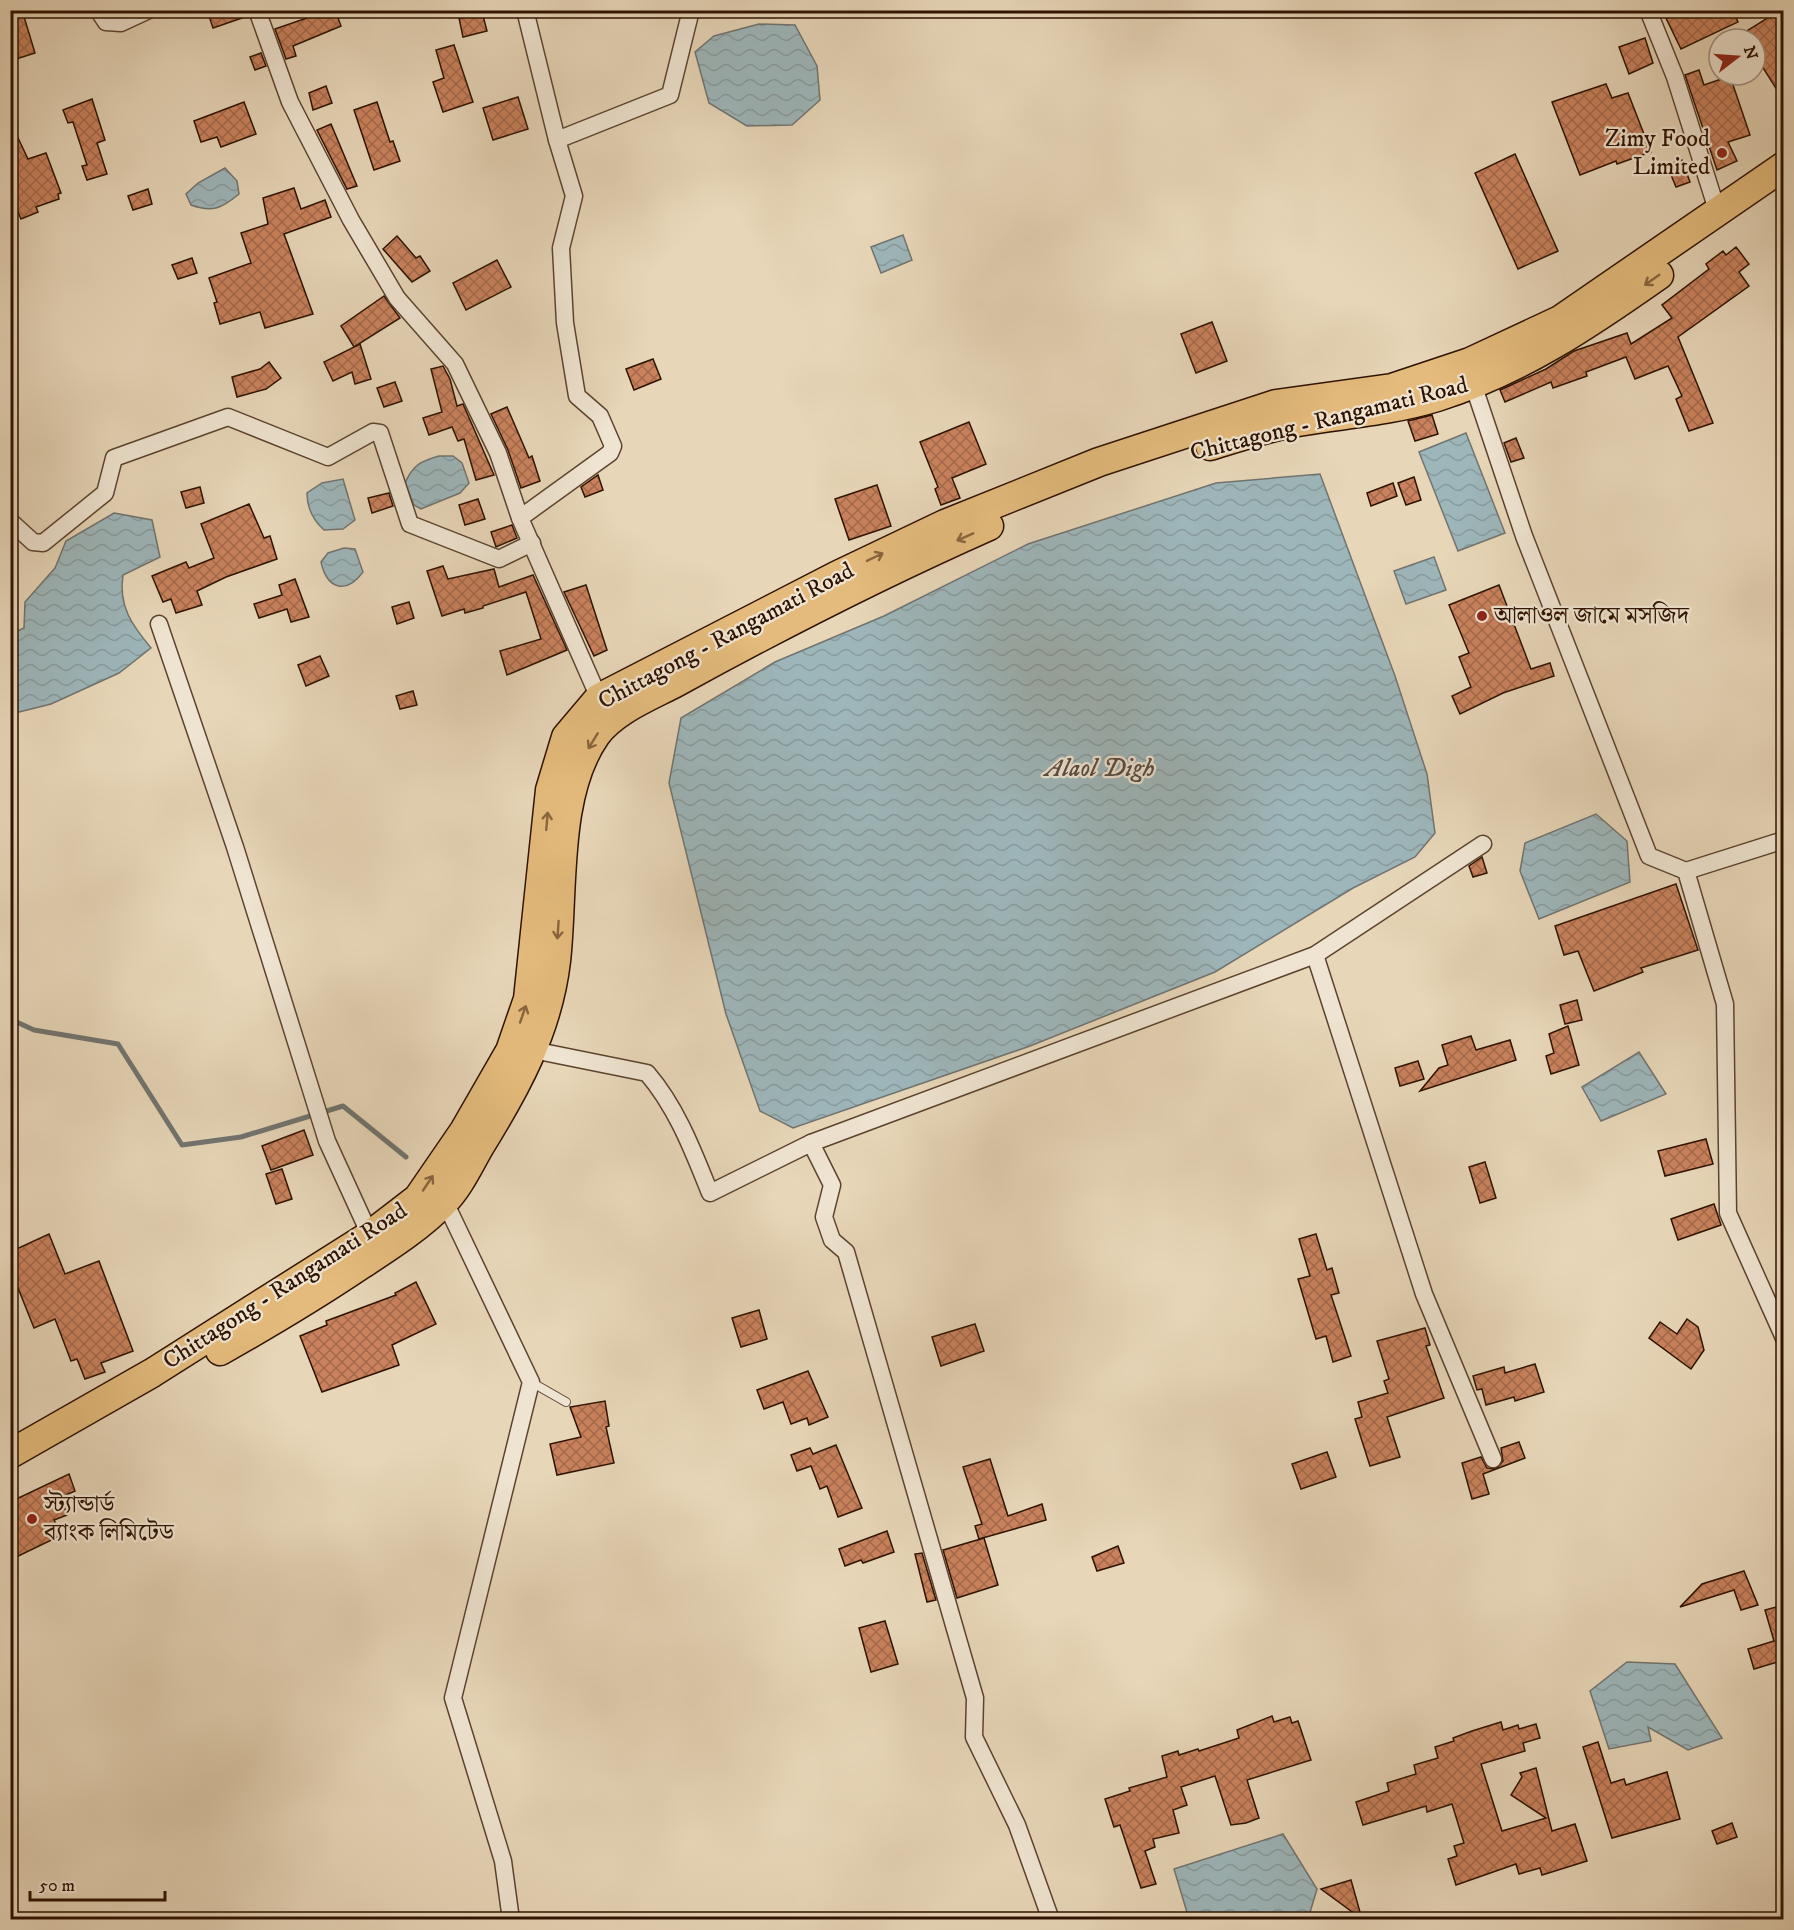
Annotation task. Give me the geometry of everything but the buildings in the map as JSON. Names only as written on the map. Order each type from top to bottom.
[{"type":"highway","name":"Chittagong - Rangamati Road","points":[[10,1454],[152,1373],[370,1235],[418,1198],[464,1131],[510,1051],[528,999],[550,790],[566,737],[599,698],[836,576],[935,528],[1099,462],[1276,404],[1392,388],[1470,362],[1560,320],[1784,166]]},
{"type":"highway","name":"Chittagong - Rangamati Road","points":[[10,1472],[316,1294],[402,1238],[445,1202],[512,1094],[533,1050],[548,1001],[556,961],[561,883],[573,783],[583,758],[603,727],[629,708],[926,554],[1066,493],[1244,435],[1297,422],[1369,414],[1436,397],[1493,377],[1576,333],[1784,182]]},
{"type":"street","points":[[99,10],[106,22],[121,23],[149,10]]},
{"type":"street","points":[[257,10],[290,102],[351,220],[397,298],[455,364],[498,453],[520,518],[599,698]]},
{"type":"street","points":[[520,518],[609,453],[613,446],[600,416],[577,396],[565,323],[561,248],[574,196],[557,140],[525,10]]},
{"type":"street","points":[[557,140],[670,95],[691,10]]},
{"type":"street","points":[[1648,10],[1675,77],[1718,210]]},
{"type":"street","points":[[1473,384],[1524,536],[1649,856],[1686,871],[1784,840]]},
{"type":"street","points":[[10,521],[33,542],[43,543],[105,493],[114,458],[228,417],[328,457],[373,432],[380,433],[410,524],[499,559],[532,543]]},
{"type":"street","points":[[159,624],[235,847],[327,1141],[370,1235]]},
{"type":"street","points":[[533,1050],[647,1073],[658,1086],[688,1140],[710,1193],[811,1143],[1315,955],[1483,844]]},
{"type":"street","points":[[1686,871],[1725,1004],[1728,1213],[1784,1338]]},
{"type":"street","points":[[1315,955],[1424,1294],[1493,1459]]},
{"type":"street","points":[[811,1143],[832,1185],[824,1217],[832,1240],[846,1252],[975,1698],[974,1737],[1017,1825],[1051,1920]]},
{"type":"street","points":[[445,1202],[531,1382],[453,1698],[503,1861],[511,1920]]},
{"type":"lane","points":[[531,1382],[566,1402]]},
{"type":"water","points":[[759,24],[795,25],[817,66],[820,100],[792,125],[747,126],[709,103],[695,52],[714,36]]},
{"type":"water","points":[[225,168],[237,181],[239,194],[217,208],[205,209],[191,205],[186,194],[198,183]]},
{"type":"water","points":[[903,235],[912,260],[881,273],[871,247]]},
{"type":"water","points":[[1466,433],[1505,533],[1458,551],[1419,452]]},
{"type":"water","points":[[439,456],[453,456],[462,463],[469,483],[460,493],[421,509],[414,505],[405,483],[418,465]]},
{"type":"water","name":"Alaol Digh","points":[[1320,474],[1395,676],[1427,774],[1435,833],[1415,857],[1353,888],[1215,972],[1030,1046],[793,1128],[760,1111],[726,1014],[669,783],[681,718],[775,662],[884,616],[1028,544],[1216,483]]},
{"type":"water","points":[[343,479],[355,520],[343,529],[324,530],[311,513],[307,493],[322,483]]},
{"type":"water","points":[[114,513],[152,520],[160,557],[123,575],[122,586],[125,606],[132,623],[151,648],[119,673],[51,704],[11,714],[11,634],[24,628],[25,602],[55,568],[66,541]]},
{"type":"water","points":[[344,548],[355,549],[363,572],[350,584],[338,586],[328,578],[321,562],[328,553]]},
{"type":"water","points":[[1434,557],[1446,590],[1406,604],[1394,571]]},
{"type":"water","points":[[1596,814],[1627,841],[1630,882],[1539,919],[1520,871],[1525,843]]},
{"type":"water","points":[[1639,1052],[1666,1094],[1601,1121],[1582,1087]]},
{"type":"water","points":[[1627,1662],[1675,1664],[1722,1738],[1688,1750],[1648,1727],[1651,1741],[1609,1749],[1590,1691]]},
{"type":"water","points":[[1283,1834],[1317,1889],[1308,1919],[1189,1919],[1174,1869]]},
{"type":"waterway","points":[[10,1019],[34,1030],[118,1044],[182,1145],[241,1137],[343,1106],[406,1157]]},
{"type":"place","name":"Zimy Food Limited","points":[[1722,153]]},
{"type":"place","name":"আলাওল জামে মসজিদ","points":[[1482,616]]},
{"type":"place","name":"স্ট্যান্ডার্ড ব্যাংক লিমিটেড","points":[[32,1519]]}]
